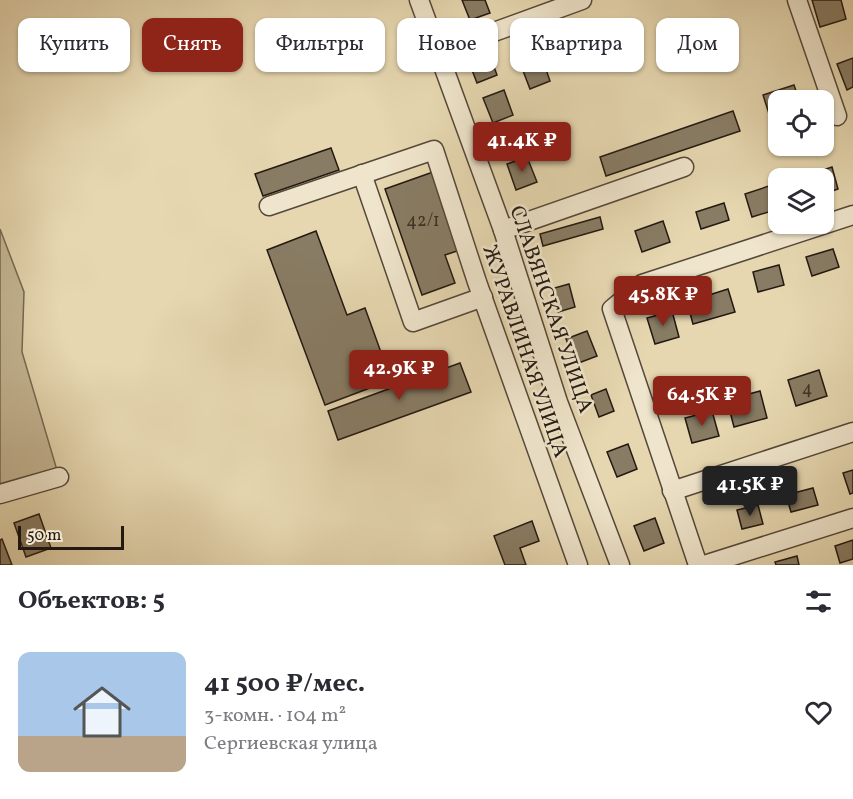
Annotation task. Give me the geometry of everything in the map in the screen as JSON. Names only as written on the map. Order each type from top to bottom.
[{"type":"street","name":"СЛАВЯНСКАЯ УЛИЦА","points":[[419,0],[425,18]]},
{"type":"street","points":[[498,30],[582,0]]},
{"type":"street","points":[[797,0],[837,116]]},
{"type":"street","name":"СЛАВЯНСКАЯ УЛИЦА","points":[[444,72],[503,230],[558,402],[620,565]]},
{"type":"street","name":"ЖУРАВЛИНАЯ УЛИЦА","points":[[362,174],[434,150],[483,297],[578,565]]},
{"type":"street","points":[[503,230],[684,167]]},
{"type":"street","points":[[269,206],[362,174],[413,322],[483,297]]},
{"type":"street","points":[[698,565],[612,309],[642,284],[853,215]]},
{"type":"street","points":[[672,492],[853,432]]},
{"type":"street","points":[[0,494],[59,477]]},
{"type":"street","points":[[704,565],[853,518]]},
{"type":"shaded area","points":[[0,229],[24,292],[22,352],[59,477],[0,494]]},
{"type":"building","points":[[462,0],[485,0],[490,13],[469,18]]},
{"type":"building","points":[[812,0],[841,0],[846,19],[820,27]]},
{"type":"building","points":[[853,58],[853,87],[847,90],[837,64]]},
{"type":"building","points":[[473,72],[496,72],[497,75],[477,83]]},
{"type":"building","points":[[523,72],[547,72],[550,81],[530,89]]},
{"type":"building","points":[[794,85],[796,90],[778,90]]},
{"type":"building","points":[[504,90],[513,115],[493,123],[483,98]]},
{"type":"building","points":[[768,93],[768,111],[763,95]]},
{"type":"building","points":[[733,111],[740,131],[606,176],[600,157]]},
{"type":"building","points":[[331,148],[339,170],[263,196],[255,174]]},
{"type":"building","points":[[527,157],[537,182],[516,190],[507,164]]},
{"type":"building","points":[[433,172],[460,250],[445,255],[455,283],[422,295],[385,189]]},
{"type":"building","points":[[834,174],[838,189],[834,190]]},
{"type":"building","points":[[768,186],[768,212],[752,217],[745,194]]},
{"type":"building","points":[[724,203],[729,220],[701,229],[696,212]]},
{"type":"building","points":[[600,217],[603,229],[543,246],[540,234]]},
{"type":"building","points":[[663,221],[670,242],[642,252],[635,231]]},
{"type":"building","points":[[316,231],[347,315],[365,308],[391,380],[325,405],[267,250]]},
{"type":"building","points":[[833,249],[839,267],[812,276],[806,257]]},
{"type":"building","points":[[779,265],[784,285],[758,292],[753,272]]},
{"type":"building","points":[[569,284],[575,307],[558,312],[551,289]]},
{"type":"building","points":[[728,289],[735,312],[693,324],[687,302]]},
{"type":"building","points":[[672,311],[679,337],[655,344],[647,318]]},
{"type":"building","points":[[587,331],[597,356],[576,364],[566,339]]},
{"type":"building","points":[[460,363],[471,392],[338,440],[328,411]]},
{"type":"building","points":[[819,370],[827,396],[796,406],[788,380]]},
{"type":"building","points":[[606,389],[614,411],[599,417],[591,395]]},
{"type":"building","points":[[760,391],[767,418],[734,427],[727,400]]},
{"type":"building","points":[[712,411],[719,436],[692,443],[685,418]]},
{"type":"building","points":[[628,444],[637,469],[617,477],[607,452]]},
{"type":"building","points":[[853,470],[853,493],[850,494],[843,473]]},
{"type":"building","points":[[813,488],[818,505],[791,512],[786,495]]},
{"type":"building","points":[[758,505],[763,524],[742,529],[737,510]]},
{"type":"building","points":[[39,514],[51,548],[26,557],[14,523]]},
{"type":"building","points":[[655,518],[664,543],[644,551],[634,526]]},
{"type":"building","points":[[532,521],[539,541],[520,548],[526,565],[505,565],[494,536]]},
{"type":"building","points":[[2,539],[12,565],[0,565],[0,540]]},
{"type":"building","points":[[853,540],[853,559],[840,563],[835,546]]},
{"type":"building","points":[[797,556],[799,565],[776,565],[775,562]]}]
